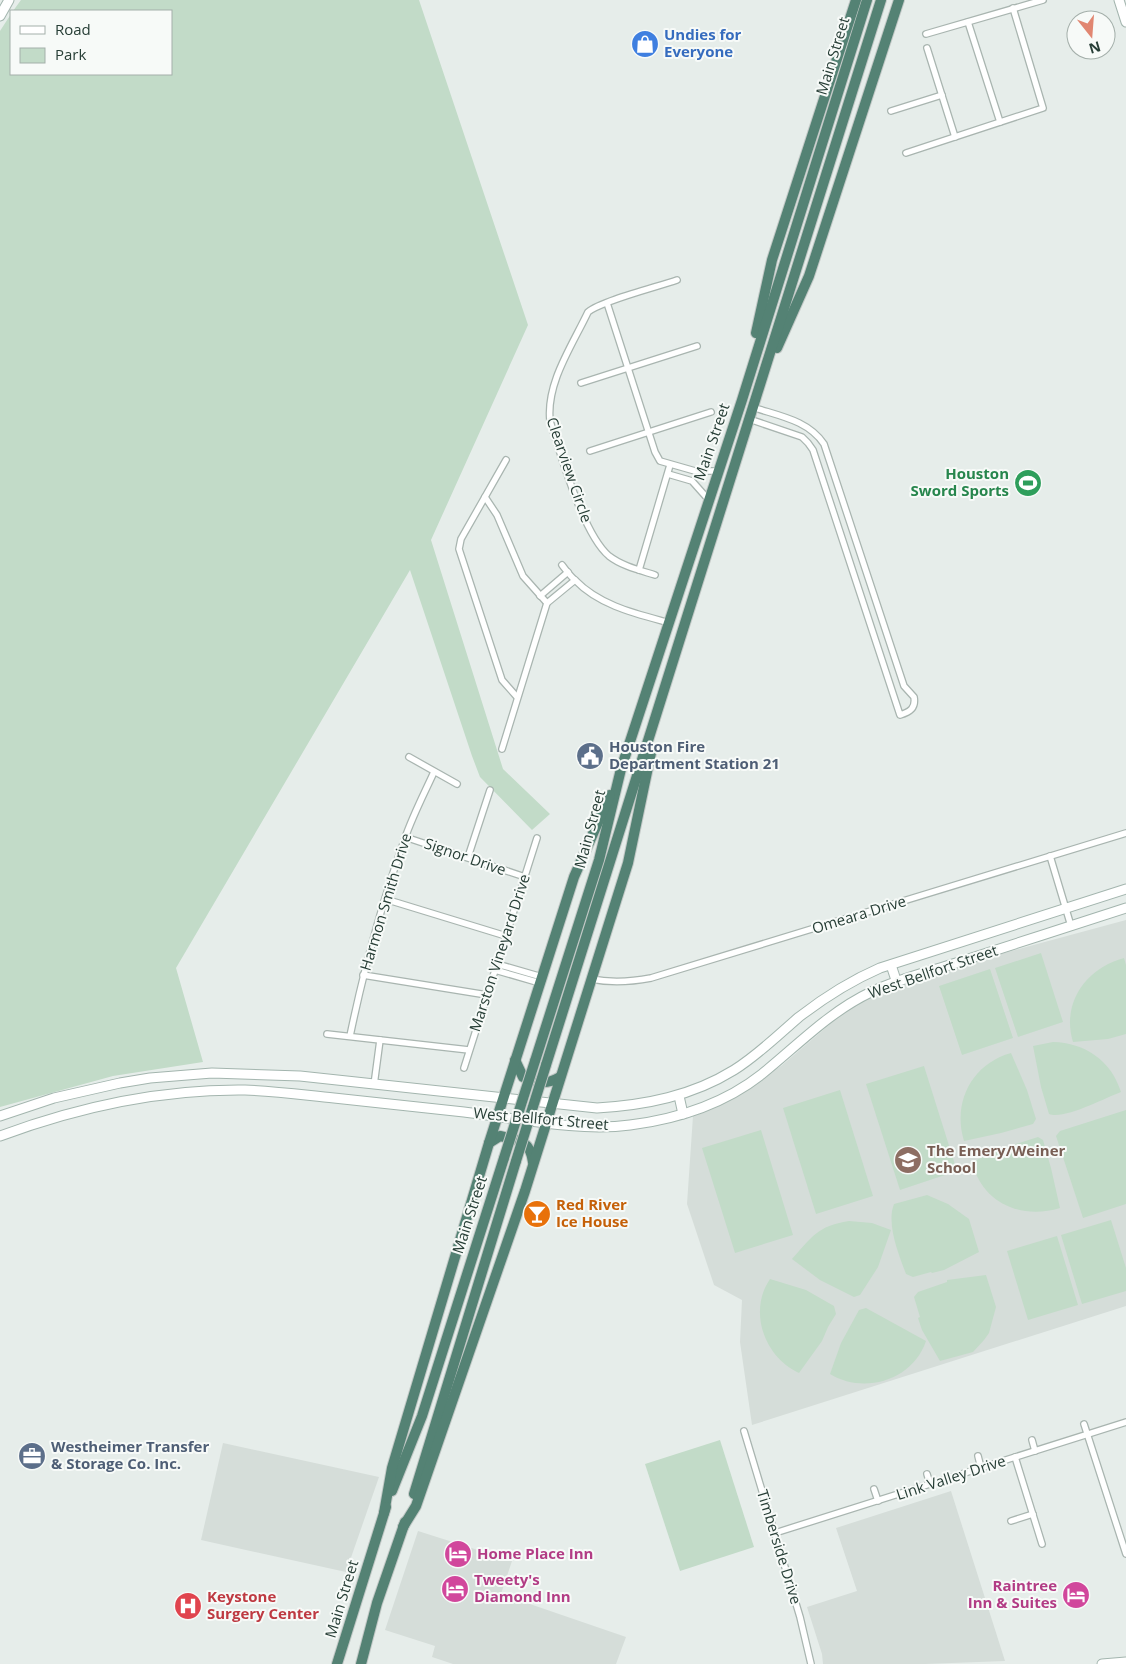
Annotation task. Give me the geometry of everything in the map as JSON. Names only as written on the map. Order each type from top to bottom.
[{"type":"highway","points":[[742,400],[772,260],[856,0]]},
{"type":"highway","name":"Main Street","points":[[337,1664],[384,1513],[422,1416],[598,860],[622,769],[670,623],[708,498],[742,400],[867,0]]},
{"type":"highway","points":[[758,390],[809,276],[899,0]]},
{"type":"highway","name":"Main Street","points":[[360,1664],[880,2]]},
{"type":"highway","points":[[403,1527],[416,1506],[466,1365],[533,1165],[628,864],[665,687]]},
{"type":"highway","points":[[384,1513],[392,1468],[515,1060],[574,877],[622,769]]},
{"type":"highway","points":[[515,1060],[523,1077],[544,1084],[560,1077]]},
{"type":"highway","points":[[489,1143],[500,1136],[526,1144],[531,1152],[533,1165]]},
{"type":"highway","points":[[366,1644],[368,1664]]},
{"type":"highway","points":[[330,1664],[341,1652]]},
{"type":"main road","points":[[0,16],[9,0]]},
{"type":"main road","points":[[1119,0],[1126,22]]},
{"type":"main road","name":"West Bellfort Street","points":[[0,1116],[54,1098],[88,1090],[150,1078],[212,1073],[300,1076],[597,1108],[657,1102],[679,1096],[736,1069],[826,997],[853,980],[891,965],[1126,889]]},
{"type":"main road","name":"West Bellfort Street","points":[[0,1136],[58,1116],[95,1107],[164,1095],[245,1090],[371,1102],[546,1123],[595,1127],[627,1126],[683,1114],[733,1093],[761,1075],[820,1024],[874,990],[1126,908]]},
{"type":"main road","points":[[891,965],[897,982]]},
{"type":"main road","points":[[778,1035],[790,1050]]},
{"type":"main road","points":[[245,1090],[246,1074]]},
{"type":"main road","points":[[371,1102],[374,1085]]},
{"type":"main road","points":[[679,1096],[683,1114]]},
{"type":"main road","points":[[54,1098],[58,1116]]},
{"type":"main road","points":[[1102,1664],[1126,1662]]},
{"type":"street","points":[[926,34],[1043,0]]},
{"type":"street","points":[[906,153],[1043,108],[1013,8]]},
{"type":"street","points":[[968,22],[1000,122]]},
{"type":"street","points":[[927,48],[955,137]]},
{"type":"street","points":[[891,111],[942,95]]},
{"type":"street","name":"Clearview Circle","points":[[655,575],[624,564],[609,556],[592,536],[570,481],[550,421],[550,403],[556,380],[588,312],[592,308],[677,280]]},
{"type":"street","points":[[607,303],[648,432],[660,461],[704,472],[718,471]]},
{"type":"street","points":[[581,383],[697,346]]},
{"type":"street","points":[[749,419],[802,438],[808,442],[813,450],[900,715],[911,711],[915,702],[914,697],[904,686],[824,444],[818,434],[809,427],[752,407]]},
{"type":"street","name":"Clearview Circle","points":[[590,451],[712,412]]},
{"type":"street","points":[[506,460],[461,539],[459,549],[502,680],[517,697]]},
{"type":"street","points":[[639,570],[670,465]]},
{"type":"street","points":[[819,470],[831,466]]},
{"type":"street","points":[[686,479],[688,469]]},
{"type":"street","points":[[668,474],[692,481],[708,498]]},
{"type":"street","points":[[485,497],[497,515],[523,576],[547,602]]},
{"type":"street","points":[[562,565],[590,593],[611,604],[670,623]]},
{"type":"street","points":[[540,596],[568,572]]},
{"type":"street","points":[[855,578],[867,574]]},
{"type":"street","points":[[502,749],[547,602],[575,580]]},
{"type":"street","points":[[886,673],[898,669]]},
{"type":"street","points":[[409,757],[457,784]]},
{"type":"street","name":"Harmon Smith Drive","points":[[350,1036],[363,975],[385,899],[405,837],[434,772]]},
{"type":"street","points":[[468,857],[490,790]]},
{"type":"street","name":"Omeara Drive","points":[[591,979],[609,982],[634,982],[650,978],[1126,833]]},
{"type":"street","name":"Signor Drive","points":[[405,837],[524,877]]},
{"type":"street","name":"Marston Vineyard Drive","points":[[464,1068],[537,838]]},
{"type":"street","points":[[1050,856],[1071,926]]},
{"type":"street","points":[[385,899],[506,936]]},
{"type":"street","points":[[496,967],[541,980]]},
{"type":"street","points":[[363,975],[487,995]]},
{"type":"street","points":[[327,1034],[469,1050]]},
{"type":"street","points":[[374,1085],[380,1040]]},
{"type":"street","name":"Link Valley Drive","points":[[775,1533],[1126,1422]]},
{"type":"street","points":[[1084,1424],[1126,1554]]},
{"type":"street","name":"Timberside Drive","points":[[744,1431],[800,1618],[811,1664]]},
{"type":"street","points":[[1032,1440],[1035,1451]]},
{"type":"street","points":[[978,1456],[981,1468]]},
{"type":"street","points":[[1015,1457],[1042,1544]]},
{"type":"street","points":[[927,1474],[930,1484]]},
{"type":"street","points":[[874,1490],[878,1501]]},
{"type":"street","points":[[1011,1521],[1033,1514]]},
{"type":"shaded area","name":"The Emery/Weiner School","points":[[1126,920],[1126,1306],[752,1425],[740,1342],[742,1300],[714,1285],[687,1204],[693,1116],[781,1066],[856,1002],[938,971]]},
{"type":"shaded area","points":[[223,1443],[379,1477],[346,1572],[201,1540]]},
{"type":"shaded area","points":[[951,1491],[1005,1661],[925,1664],[823,1664],[822,1654],[807,1607],[857,1591],[836,1528]]},
{"type":"shaded area","points":[[418,1531],[512,1561],[501,1594],[626,1637],[616,1664],[453,1664],[432,1657],[435,1646],[385,1630]]},
{"type":"green space","points":[[21,0],[419,0],[528,325],[431,540],[503,769],[550,814],[532,830],[480,777],[410,570],[176,968],[203,1062],[113,1076],[0,1107],[0,31],[10,16],[10,75],[172,75],[172,10],[14,10]]},
{"type":"green space","points":[[1041,953],[1063,1022],[1018,1037],[995,968]]},
{"type":"green space","points":[[1124,958],[1126,965],[1126,1034],[1108,1039],[1073,1042],[1070,1028],[1071,1014],[1074,1001],[1080,989],[1098,970]]},
{"type":"green space","points":[[990,969],[1013,1038],[962,1055],[939,986]]},
{"type":"green space","points":[[1053,1042],[1076,1046],[1095,1055],[1111,1071],[1121,1092],[1074,1111],[1056,1115],[1049,1114],[1041,1087],[1033,1046]]},
{"type":"green space","points":[[1011,1053],[1027,1090],[1036,1119],[1033,1124],[964,1141],[961,1112],[968,1086],[986,1066],[997,1058]]},
{"type":"green space","points":[[924,1066],[957,1171],[900,1190],[866,1084]]},
{"type":"green space","points":[[840,1090],[873,1196],[816,1214],[783,1108]]},
{"type":"green space","points":[[1126,1110],[1126,1204],[1083,1218],[1056,1136],[1060,1131]]},
{"type":"green space","points":[[761,1130],[793,1235],[735,1253],[702,1148]]},
{"type":"green space","points":[[1038,1137],[1043,1140],[1060,1208],[1031,1212],[1018,1210],[994,1198],[984,1188],[972,1162],[1006,1147]]},
{"type":"green space","points":[[927,1195],[948,1204],[969,1219],[979,1252],[944,1270],[913,1277],[906,1274],[897,1249],[892,1230],[892,1212],[894,1204]]},
{"type":"green space","points":[[1111,1220],[1126,1268],[1126,1291],[1082,1304],[1061,1235]]},
{"type":"green space","points":[[849,1221],[872,1223],[891,1230],[878,1267],[860,1295],[854,1297],[820,1280],[792,1259],[822,1229]]},
{"type":"green space","points":[[1057,1236],[1078,1305],[1028,1320],[1007,1251]]},
{"type":"green space","points":[[986,1275],[996,1307],[989,1333],[973,1352],[940,1361],[922,1330],[914,1297],[918,1292],[947,1282],[947,1280]]},
{"type":"green space","points":[[770,1279],[806,1290],[834,1306],[836,1314],[822,1341],[799,1373],[787,1366],[777,1356],[763,1332],[760,1319],[760,1305],[763,1292]]},
{"type":"green space","points":[[866,1308],[926,1341],[920,1354],[910,1366],[899,1374],[886,1380],[872,1383],[843,1380],[830,1374],[841,1343],[859,1310]]},
{"type":"green space","points":[[720,1440],[754,1547],[680,1571],[645,1464]]},
{"type":"place","name":"Undies for Everyone","points":[[645,44]]},
{"type":"place","name":"Houston Sword Sports","points":[[1028,483]]},
{"type":"place","name":"Houston Fire Department Station 21","points":[[590,756]]},
{"type":"place","name":"The Emery/Weiner School","points":[[908,1160]]},
{"type":"place","name":"Red River Ice House","points":[[537,1214]]},
{"type":"place","name":"Westheimer Transfer & Storage Co. Inc.","points":[[32,1456]]},
{"type":"place","name":"Home Place Inn","points":[[458,1554]]},
{"type":"place","name":"Tweety's Diamond Inn","points":[[455,1589]]},
{"type":"place","name":"Raintree Inn & Suites","points":[[1076,1595]]},
{"type":"place","name":"Keystone Surgery Center","points":[[188,1606]]}]
